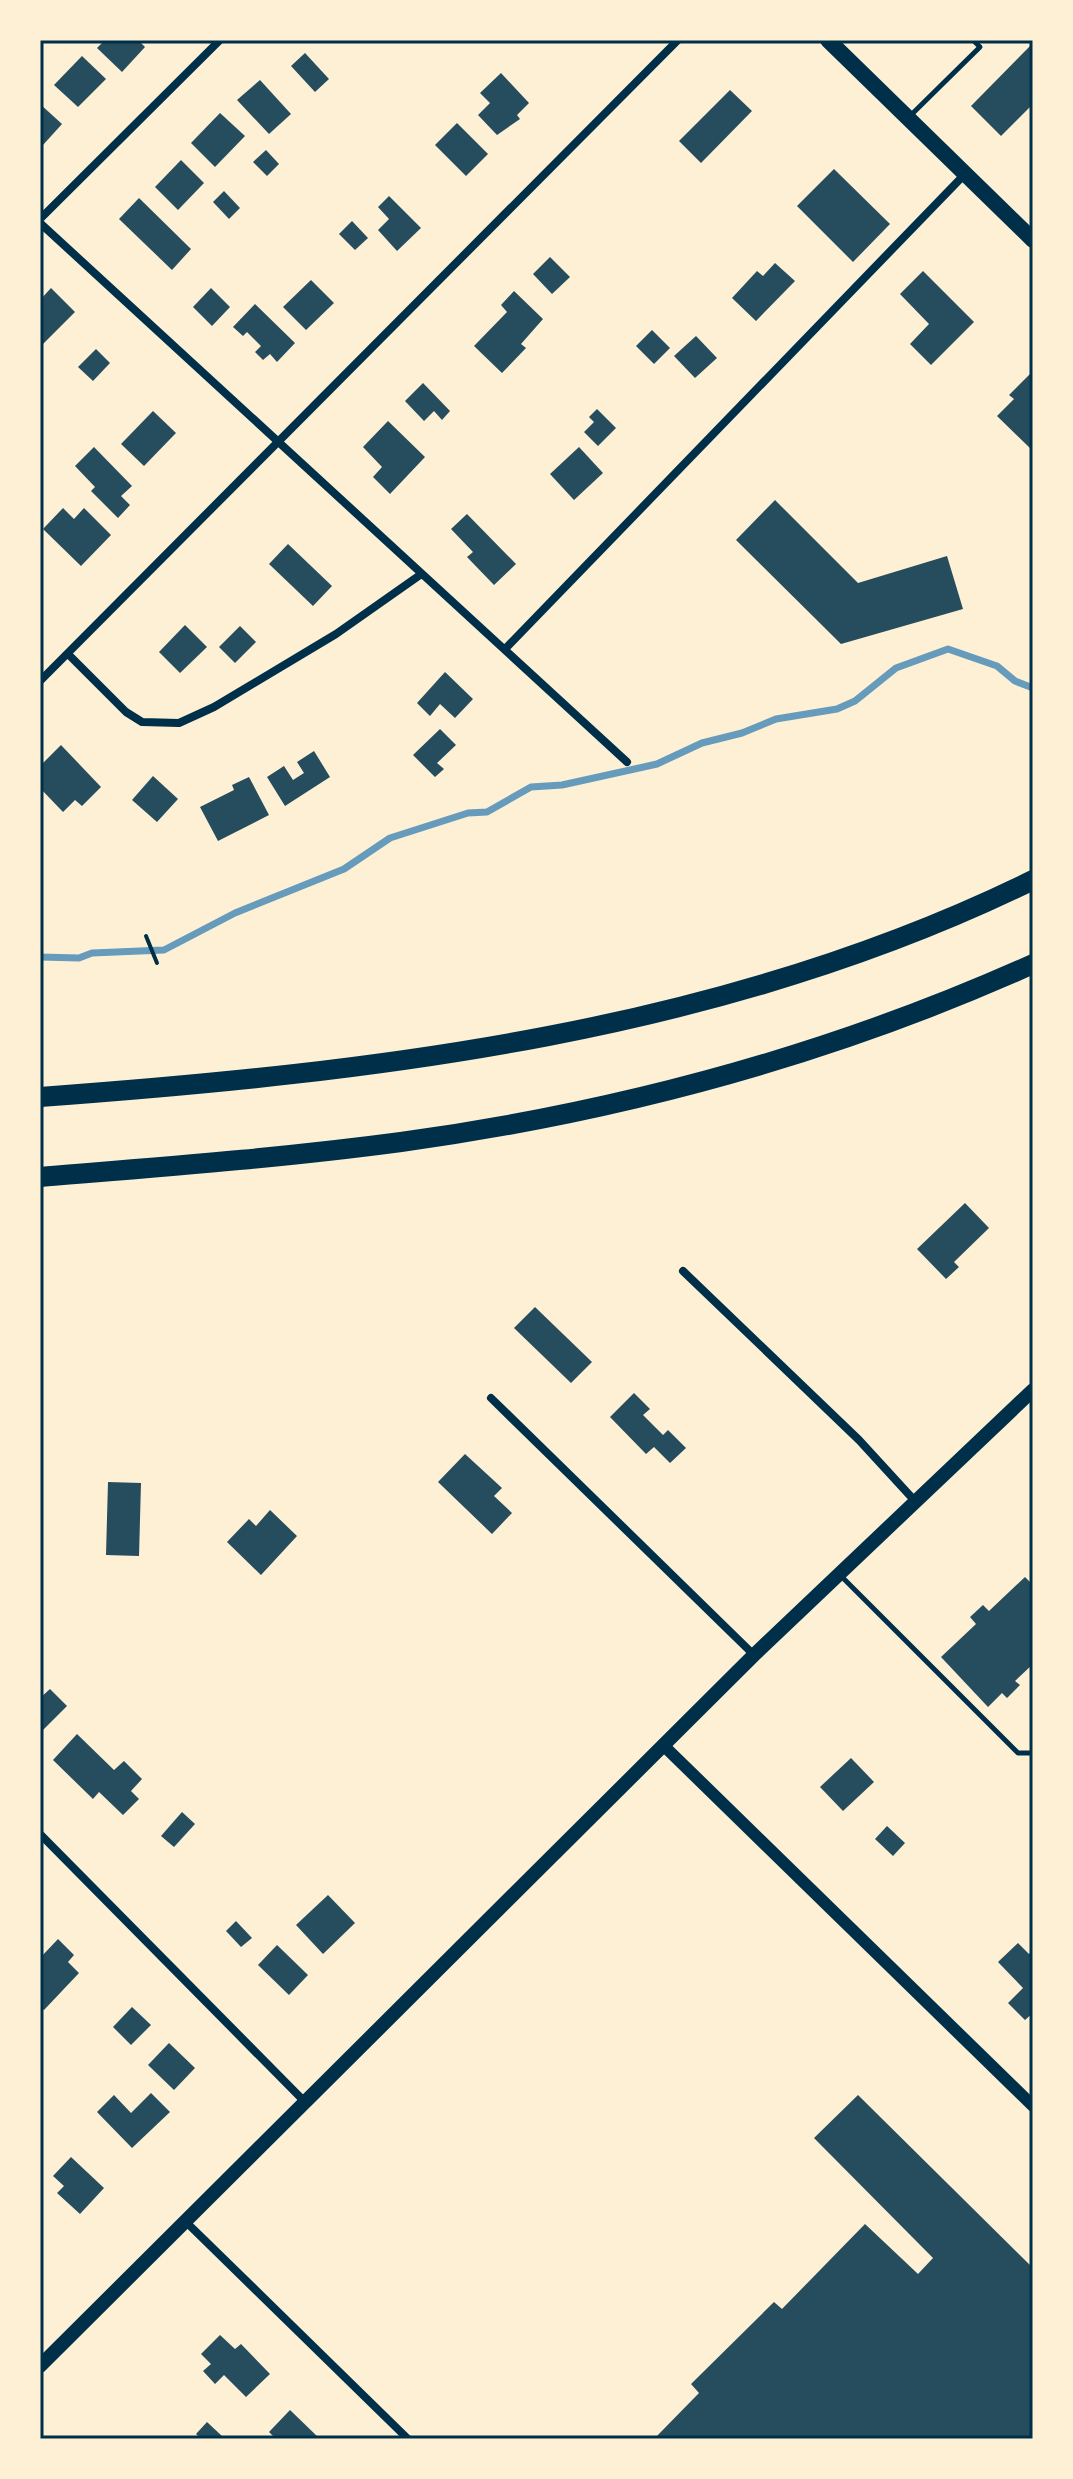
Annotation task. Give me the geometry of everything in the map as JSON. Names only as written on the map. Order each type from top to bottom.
[{"type":"highway","points":[[40,1097],[367,1068],[478,1051],[611,1024],[794,973],[895,938],[1033,880]]},
{"type":"highway","points":[[40,1177],[257,1159],[403,1142],[584,1110],[739,1072],[836,1041],[1033,964]]},
{"type":"main road","points":[[835,42],[1033,240]]},
{"type":"main road","points":[[40,2366],[754,1655],[1033,1390]]},
{"type":"street","points":[[220,40],[40,221],[420,575],[506,648],[627,762]]},
{"type":"street","points":[[40,681],[678,40]]},
{"type":"street","points":[[506,648],[965,174]]},
{"type":"street","points":[[68,654],[126,712],[142,722],[160,725],[179,723],[214,707],[336,634],[420,575]]},
{"type":"street","points":[[683,1271],[859,1440],[914,1500]]},
{"type":"street","points":[[491,1398],[754,1655]]},
{"type":"street","points":[[663,1745],[1033,2106]]},
{"type":"street","points":[[40,1834],[304,2101]]},
{"type":"street","points":[[184,2220],[408,2439]]},
{"type":"lane","points":[[908,118],[980,47],[973,40]]},
{"type":"lane","points":[[838,1574],[1018,1753],[1033,1753]]},
{"type":"path","points":[[146,936],[157,963]]},
{"type":"building","points":[[105,40],[138,40],[145,47],[122,72],[97,48]]},
{"type":"building","points":[[1033,43],[1033,104],[1001,136],[971,106]]},
{"type":"building","points":[[305,53],[329,79],[315,92],[291,66]]},
{"type":"building","points":[[82,56],[106,79],[78,107],[54,85]]},
{"type":"building","points":[[501,73],[529,103],[517,115],[520,119],[497,135],[478,115],[490,103],[480,93]]},
{"type":"building","points":[[260,80],[291,114],[269,134],[237,100]]},
{"type":"building","points":[[730,90],[752,111],[701,163],[679,141]]},
{"type":"building","points":[[40,104],[62,124],[43,145],[40,142]]},
{"type":"building","points":[[220,113],[245,136],[215,167],[191,143]]},
{"type":"building","points":[[457,123],[488,154],[466,176],[435,145]]},
{"type":"building","points":[[266,150],[279,164],[267,176],[253,162]]},
{"type":"building","points":[[181,160],[204,183],[178,210],[155,187]]},
{"type":"building","points":[[834,169],[890,224],[853,262],[797,206]]},
{"type":"building","points":[[224,191],[240,208],[229,219],[213,202]]},
{"type":"building","points":[[389,196],[421,228],[397,251],[378,230],[389,219],[378,207]]},
{"type":"building","points":[[139,198],[191,249],[172,270],[119,219]]},
{"type":"building","points":[[352,221],[368,238],[355,250],[339,234]]},
{"type":"building","points":[[550,257],[570,277],[552,294],[533,274]]},
{"type":"building","points":[[775,263],[795,281],[756,321],[732,298],[757,271],[763,276]]},
{"type":"building","points":[[923,271],[974,322],[931,365],[910,344],[929,324],[900,294]]},
{"type":"building","points":[[311,280],[334,303],[306,330],[283,307]]},
{"type":"building","points":[[51,288],[75,312],[40,347],[40,300]]},
{"type":"building","points":[[211,288],[230,307],[212,326],[193,307]]},
{"type":"building","points":[[514,291],[543,319],[521,344],[526,348],[502,373],[474,346],[507,312],[501,305]]},
{"type":"building","points":[[255,304],[295,343],[277,362],[270,354],[263,360],[255,352],[261,346],[247,332],[243,336],[233,327]]},
{"type":"building","points":[[652,330],[670,348],[654,364],[636,346]]},
{"type":"building","points":[[696,336],[717,358],[695,378],[674,356]]},
{"type":"building","points":[[96,349],[110,363],[93,381],[78,367]]},
{"type":"building","points":[[1033,371],[1033,451],[997,416],[1014,399],[1009,395]]},
{"type":"building","points":[[423,383],[450,411],[442,420],[434,411],[424,421],[405,401]]},
{"type":"building","points":[[597,409],[616,428],[598,446],[584,432],[594,422],[589,417]]},
{"type":"building","points":[[153,411],[176,433],[144,466],[121,444]]},
{"type":"building","points":[[388,421],[425,457],[390,494],[373,477],[382,467],[363,447]]},
{"type":"building","points":[[94,447],[132,486],[121,496],[130,505],[118,518],[91,491],[95,487],[75,466]]},
{"type":"building","points":[[579,447],[603,473],[574,500],[550,474]]},
{"type":"building","points":[[775,500],[858,583],[947,556],[963,609],[841,644],[736,540]]},
{"type":"building","points":[[63,508],[74,519],[84,508],[111,535],[81,566],[43,529]]},
{"type":"building","points":[[467,514],[516,564],[494,585],[467,557],[473,552],[451,529]]},
{"type":"building","points":[[288,544],[332,586],[313,606],[269,564]]},
{"type":"building","points":[[185,625],[207,647],[180,673],[159,652]]},
{"type":"building","points":[[240,626],[256,642],[235,663],[219,647]]},
{"type":"building","points":[[445,672],[473,699],[455,718],[440,704],[430,716],[417,703]]},
{"type":"building","points":[[440,729],[456,745],[437,763],[444,769],[435,777],[413,755]]},
{"type":"building","points":[[61,745],[101,787],[82,806],[75,800],[63,812],[40,788],[40,766]]},
{"type":"building","points":[[314,751],[330,777],[285,806],[267,777],[284,766],[293,780],[304,773],[297,762]]},
{"type":"building","points":[[153,776],[178,799],[157,822],[132,800]]},
{"type":"building","points":[[249,777],[269,815],[218,841],[200,807],[234,790],[232,785]]},
{"type":"building","points":[[965,1203],[989,1228],[954,1262],[959,1267],[946,1279],[917,1249]]},
{"type":"building","points":[[535,1307],[592,1362],[571,1383],[514,1328]]},
{"type":"building","points":[[634,1393],[650,1409],[643,1415],[663,1435],[668,1430],[686,1448],[670,1463],[654,1447],[646,1454],[610,1417]]},
{"type":"building","points":[[465,1454],[502,1488],[494,1496],[512,1513],[492,1534],[438,1482]]},
{"type":"building","points":[[108,1482],[141,1483],[139,1556],[106,1555]]},
{"type":"building","points":[[270,1510],[297,1536],[261,1575],[227,1542],[249,1519],[256,1526]]},
{"type":"building","points":[[1025,1577],[1033,1585],[1033,1664],[1015,1681],[1020,1685],[1007,1698],[1002,1693],[988,1707],[941,1657],[976,1624],[970,1617],[983,1605],[989,1611]]},
{"type":"building","points":[[50,1689],[67,1706],[40,1733],[40,1698]]},
{"type":"building","points":[[77,1734],[114,1770],[124,1761],[142,1779],[131,1791],[139,1799],[123,1815],[99,1792],[93,1799],[53,1760]]},
{"type":"building","points":[[851,1758],[874,1782],[843,1811],[820,1787]]},
{"type":"building","points":[[182,1812],[195,1824],[174,1847],[161,1836]]},
{"type":"building","points":[[887,1826],[905,1843],[893,1856],[875,1839]]},
{"type":"building","points":[[328,1895],[355,1923],[323,1954],[296,1925]]},
{"type":"building","points":[[236,1921],[252,1938],[241,1947],[226,1931]]},
{"type":"building","points":[[58,1939],[74,1955],[68,1962],[79,1973],[44,2010],[40,2007],[40,1958]]},
{"type":"building","points":[[1018,1943],[1029,1954],[1033,1950],[1033,2013],[1025,2020],[1008,2003],[1023,1988],[998,1962]]},
{"type":"building","points":[[277,1945],[308,1975],[289,1995],[258,1965]]},
{"type":"building","points":[[132,2007],[151,2025],[131,2045],[113,2027]]},
{"type":"building","points":[[169,2043],[195,2068],[174,2090],[148,2065]]},
{"type":"building","points":[[151,2093],[170,2112],[132,2148],[97,2112],[114,2095],[131,2113]]},
{"type":"building","points":[[858,2095],[1033,2268],[1033,2439],[654,2439],[699,2393],[691,2384],[774,2302],[782,2309],[865,2224],[918,2274],[933,2258],[814,2138]]},
{"type":"building","points":[[71,2157],[104,2188],[80,2214],[57,2193],[64,2186],[53,2176]]},
{"type":"building","points":[[220,2335],[235,2349],[241,2344],[270,2374],[246,2397],[224,2375],[215,2384],[203,2371],[211,2364],[201,2354]]},
{"type":"building","points":[[290,2410],[320,2439],[276,2439],[269,2432]]},
{"type":"building","points":[[207,2422],[222,2439],[201,2439],[196,2434]]},
{"type":"waterway","points":[[40,957],[79,958],[92,953],[164,950],[235,913],[344,869],[390,838],[468,813],[487,812],[531,787],[562,785],[657,764],[702,743],[742,733],[776,719],[837,709],[855,701],[896,668],[948,649],[997,666],[1015,681],[1033,688]]}]
